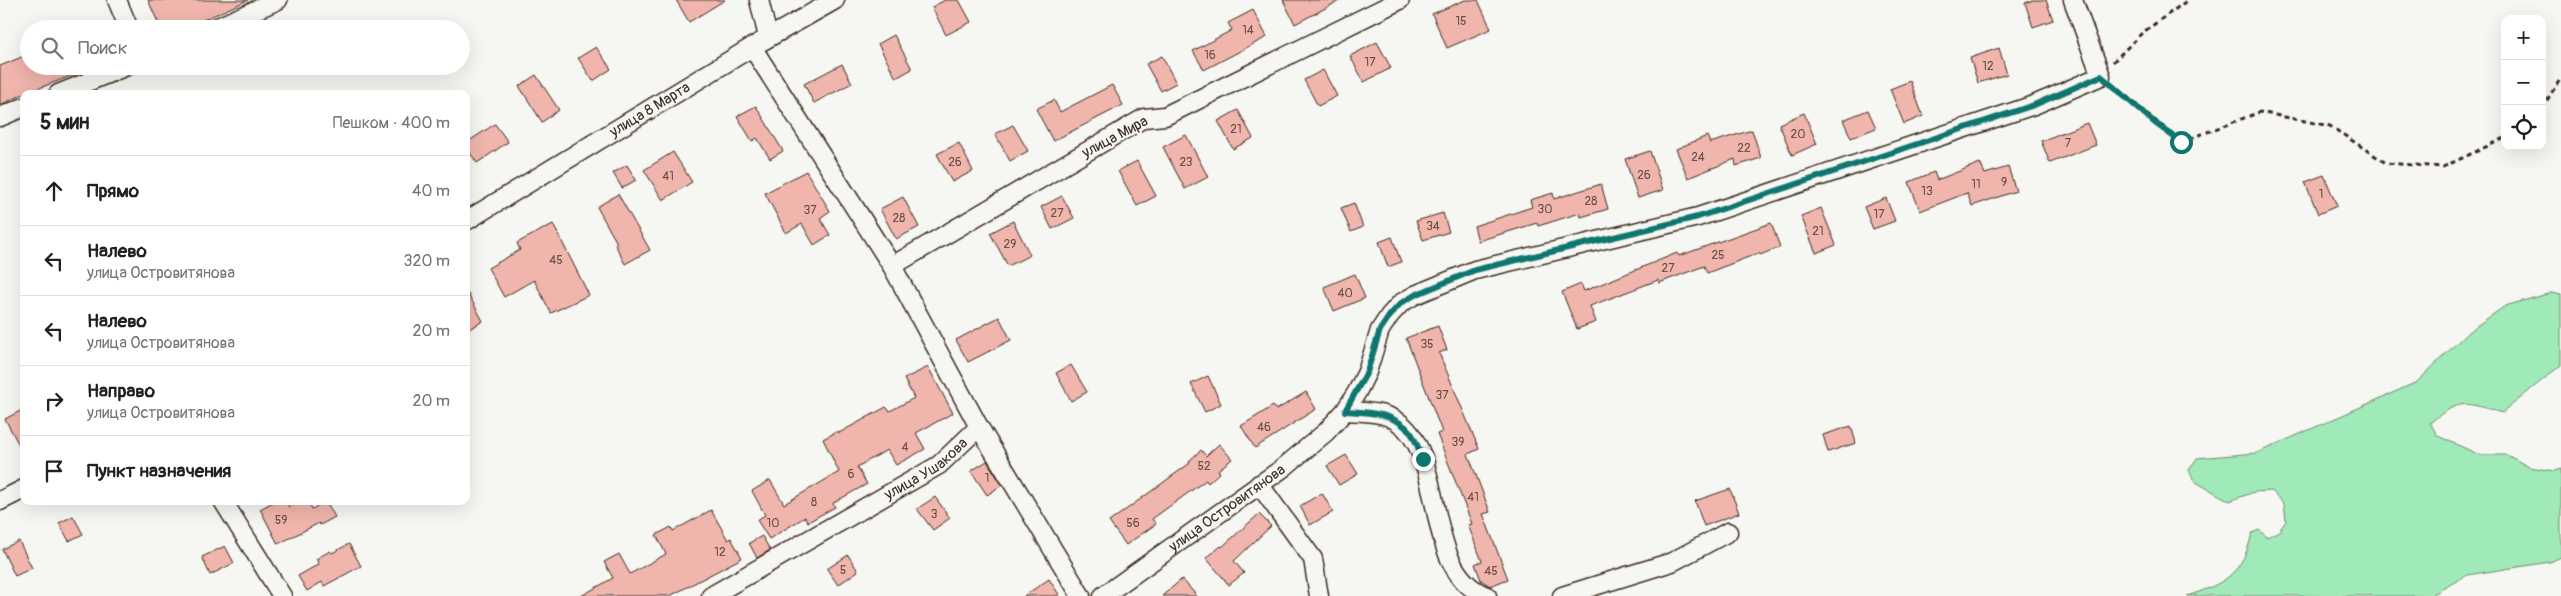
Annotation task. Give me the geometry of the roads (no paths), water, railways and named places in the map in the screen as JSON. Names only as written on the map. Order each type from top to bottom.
[{"type":"street","points":[[117,0],[125,20]]},
{"type":"street","points":[[234,20],[278,0]]},
{"type":"street","points":[[759,0],[768,37]]},
{"type":"street","name":"улица 8 Марта","points":[[470,219],[768,37],[835,0]]},
{"type":"street","name":"улица Мира","points":[[892,266],[1144,118],[1165,116],[1400,0]]},
{"type":"street","name":"улица Островитянова","points":[[1103,596],[1304,452],[1345,411],[1367,372],[1380,330],[1401,303],[1415,295],[1475,270],[1698,217],[2034,105],[2101,76],[2073,0]]},
{"type":"street","name":"улица Ушакова","points":[[710,596],[938,464],[979,427],[892,266],[752,47]]},
{"type":"street","points":[[68,90],[105,75]]},
{"type":"street","points":[[0,117],[20,109]]},
{"type":"street","points":[[1345,411],[1373,413],[1396,420],[1411,433],[1423,459],[1443,542],[1452,561],[1470,586],[1487,596]]},
{"type":"street","points":[[979,427],[1082,596]]},
{"type":"street","points":[[1259,484],[1313,558],[1318,596]]},
{"type":"street","points":[[0,501],[20,492]]},
{"type":"street","points":[[225,505],[282,596]]},
{"type":"street","points":[[1562,596],[1672,562],[1728,532]]}]
